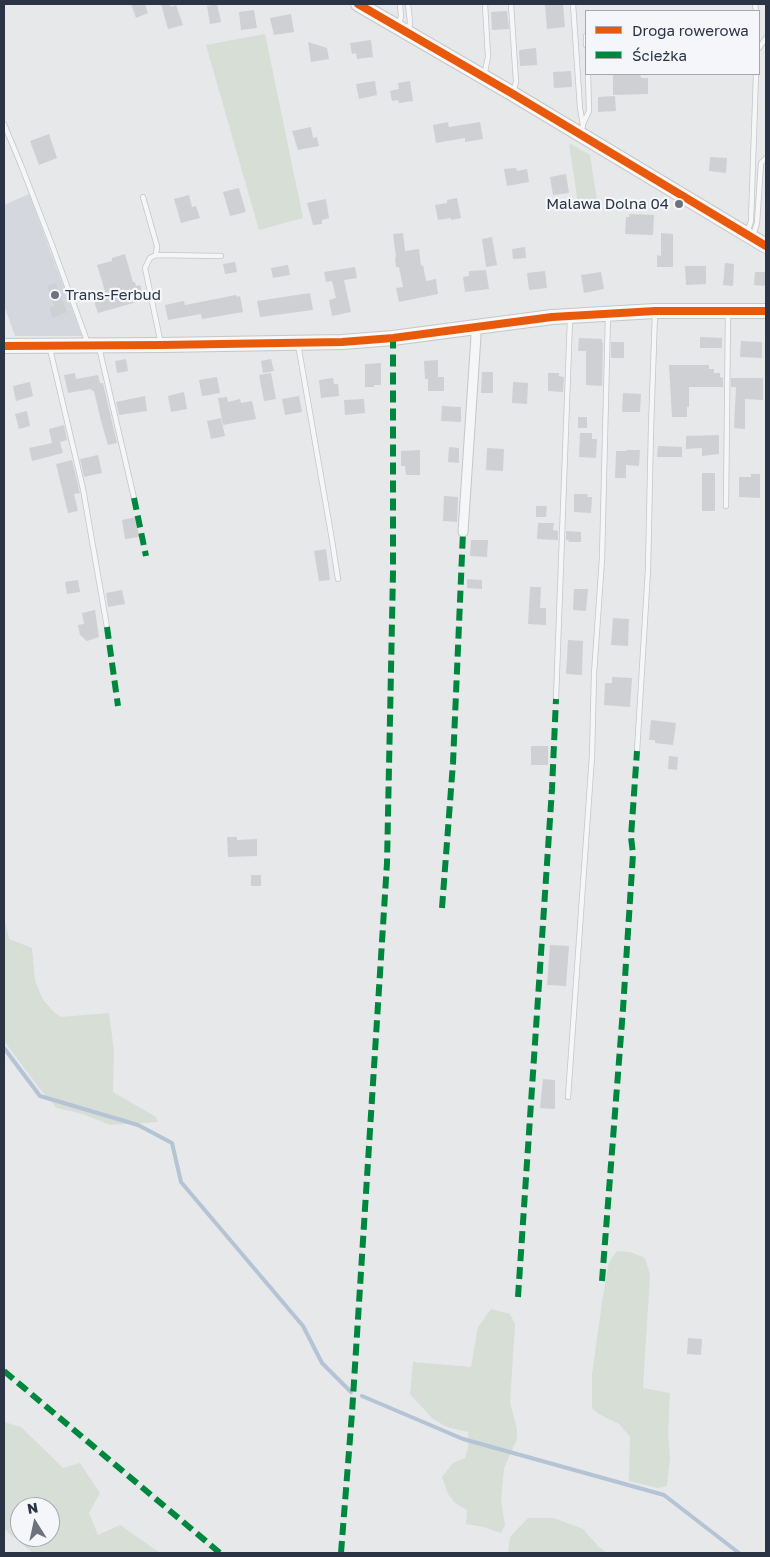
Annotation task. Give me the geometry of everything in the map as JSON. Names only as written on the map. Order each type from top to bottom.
[{"type":"street","points":[[358,4],[513,94],[581,130],[766,246]]},
{"type":"street","points":[[4,346],[342,342],[393,338],[570,315],[766,311]]},
{"type":"street","points":[[464,532],[475,328]]},
{"type":"lane","points":[[400,4],[400,16],[404,31]]},
{"type":"lane","points":[[404,31],[410,22],[408,4]]},
{"type":"lane","points":[[484,77],[488,57],[485,4]]},
{"type":"lane","points":[[510,4],[516,82],[513,94]]},
{"type":"lane","points":[[573,4],[581,130]]},
{"type":"lane","points":[[581,130],[589,111],[588,75]]},
{"type":"lane","points":[[749,236],[756,75]]},
{"type":"lane","points":[[4,124],[52,245],[86,338],[92,345],[134,498]]},
{"type":"lane","points":[[749,236],[757,223],[761,163],[766,158]]},
{"type":"lane","points":[[142,197],[157,246],[156,255]]},
{"type":"lane","points":[[161,345],[145,268],[150,258],[156,255],[221,256]]},
{"type":"lane","points":[[726,506],[728,311]]},
{"type":"lane","points":[[637,751],[648,570],[655,312]]},
{"type":"lane","points":[[568,1097],[592,756],[594,674],[602,560],[608,313]]},
{"type":"lane","points":[[556,699],[570,315]]},
{"type":"lane","points":[[298,342],[338,579]]},
{"type":"lane","points":[[49,345],[83,489],[107,626]]},
{"type":"shaded area","points":[[265,34],[303,218],[259,230],[206,45]]},
{"type":"shaded area","points":[[569,143],[590,155],[597,201],[578,204]]},
{"type":"shaded area","points":[[29,194],[82,336],[15,336],[4,305],[4,205]]},
{"type":"shaded area","points":[[4,916],[9,939],[32,948],[35,980],[43,1000],[54,1012],[61,1017],[109,1013],[114,1051],[113,1092],[156,1117],[158,1122],[110,1125],[83,1114],[57,1108],[40,1089],[4,1041]]},
{"type":"shaded area","points":[[617,1251],[630,1252],[645,1258],[650,1275],[643,1388],[670,1393],[668,1433],[670,1458],[667,1486],[658,1488],[629,1481],[630,1437],[619,1424],[599,1414],[592,1408],[592,1374],[603,1296],[609,1262]]},
{"type":"shaded area","points":[[491,1309],[510,1314],[515,1324],[510,1402],[517,1430],[517,1439],[504,1468],[501,1500],[505,1525],[501,1533],[484,1527],[466,1524],[467,1510],[455,1503],[448,1494],[442,1477],[453,1463],[465,1458],[468,1448],[468,1432],[447,1427],[433,1419],[410,1394],[413,1362],[471,1367],[478,1327]]},
{"type":"shaded area","points":[[4,1422],[21,1427],[63,1468],[80,1463],[100,1493],[89,1513],[98,1535],[120,1525],[160,1553],[33,1553],[26,1547],[60,1547],[60,1497],[10,1497],[10,1534],[4,1529]]},
{"type":"shaded area","points":[[528,1518],[554,1518],[583,1529],[607,1553],[508,1553],[510,1537]]},
{"type":"building","points":[[131,4],[145,4],[148,13],[136,18]]},
{"type":"building","points":[[161,4],[170,4],[171,7],[176,5],[183,25],[168,29]]},
{"type":"building","points":[[217,4],[221,22],[210,24],[207,6]]},
{"type":"building","points":[[545,4],[563,4],[565,27],[547,29]]},
{"type":"building","points":[[254,10],[257,28],[241,30],[239,12]]},
{"type":"building","points":[[507,11],[509,29],[492,30],[491,12]]},
{"type":"building","points":[[291,14],[294,32],[274,35],[270,18]]},
{"type":"building","points":[[371,40],[373,57],[357,59],[356,53],[352,54],[350,43]]},
{"type":"building","points":[[308,42],[327,48],[329,59],[311,62]]},
{"type":"building","points":[[536,48],[537,65],[520,66],[519,50]]},
{"type":"building","points":[[571,71],[572,87],[554,88],[553,72]]},
{"type":"building","points":[[613,75],[640,75],[641,78],[648,78],[648,94],[613,95]]},
{"type":"building","points":[[375,81],[377,95],[359,99],[356,84]]},
{"type":"building","points":[[410,81],[413,101],[399,103],[398,100],[392,101],[390,91],[399,89],[398,83]]},
{"type":"building","points":[[615,96],[616,111],[598,112],[598,97]]},
{"type":"building","points":[[448,122],[449,127],[480,122],[483,139],[465,142],[465,138],[436,143],[433,125]]},
{"type":"building","points":[[311,127],[313,138],[317,137],[319,146],[298,150],[292,131]]},
{"type":"building","points":[[49,134],[57,158],[39,165],[30,141]]},
{"type":"building","points":[[710,157],[727,158],[726,173],[709,171]]},
{"type":"building","points":[[516,168],[517,171],[527,169],[529,182],[507,186],[504,169]]},
{"type":"building","points":[[566,174],[569,193],[553,195],[550,177]]},
{"type":"building","points":[[239,188],[246,212],[230,216],[223,192]]},
{"type":"building","points":[[189,195],[192,207],[196,206],[200,218],[181,223],[174,199]]},
{"type":"building","points":[[457,198],[461,218],[438,220],[435,205],[447,203],[447,200]]},
{"type":"building","points":[[326,199],[329,218],[322,220],[322,224],[313,225],[307,203]]},
{"type":"building","points":[[629,214],[654,215],[653,235],[625,234],[626,217],[629,217]]},
{"type":"building","points":[[403,233],[405,251],[419,249],[421,266],[423,265],[426,281],[436,279],[438,294],[399,302],[396,288],[403,287],[399,267],[396,267],[393,234]]},
{"type":"building","points":[[661,233],[673,234],[673,267],[657,267],[657,255],[661,256]]},
{"type":"building","points":[[492,237],[497,265],[486,267],[482,239]]},
{"type":"building","points":[[525,247],[526,258],[513,259],[512,249]]},
{"type":"building","points":[[125,254],[133,282],[135,282],[136,286],[140,285],[144,300],[98,313],[92,295],[105,291],[97,265],[112,261],[112,258]]},
{"type":"building","points":[[235,262],[237,272],[225,274],[223,264]]},
{"type":"building","points":[[725,263],[734,264],[733,286],[723,285]]},
{"type":"building","points":[[288,265],[290,275],[273,278],[271,268]]},
{"type":"building","points":[[685,266],[706,266],[706,284],[686,285]]},
{"type":"building","points":[[355,267],[357,278],[344,280],[351,312],[332,316],[329,300],[336,298],[332,281],[326,282],[324,272]]},
{"type":"building","points":[[486,270],[489,289],[465,292],[463,277],[469,276],[469,271]]},
{"type":"building","points":[[545,271],[547,288],[529,290],[527,273]]},
{"type":"building","points":[[601,272],[604,289],[584,293],[581,275]]},
{"type":"building","points":[[755,272],[766,272],[766,286],[754,285]]},
{"type":"building","name":"Trans-Ferbud","points":[[56,283],[67,312],[53,318],[49,308],[54,306],[47,286]]},
{"type":"building","points":[[310,293],[313,310],[260,317],[257,301]]},
{"type":"building","points":[[236,295],[237,297],[240,296],[243,312],[202,319],[201,314],[168,320],[165,305],[184,301],[185,305]]},
{"type":"building","points":[[700,337],[722,338],[722,348],[700,348]]},
{"type":"building","points":[[579,338],[602,339],[602,386],[586,385],[586,351],[578,351]]},
{"type":"building","points":[[741,341],[762,342],[762,358],[740,357]]},
{"type":"building","points":[[611,342],[624,342],[624,358],[611,358]]},
{"type":"building","points":[[126,359],[128,371],[117,373],[115,361]]},
{"type":"building","points":[[271,359],[274,371],[263,373],[261,361]]},
{"type":"building","points":[[438,360],[438,377],[444,377],[444,391],[428,391],[428,379],[425,379],[424,361]]},
{"type":"building","points":[[381,363],[381,385],[365,387],[365,364]]},
{"type":"building","points":[[669,365],[709,365],[709,369],[714,369],[714,373],[720,373],[720,377],[723,378],[723,387],[689,387],[687,417],[672,417]]},
{"type":"building","points":[[482,372],[493,372],[493,393],[481,393]]},
{"type":"building","points":[[75,373],[76,379],[98,375],[100,383],[103,383],[117,443],[108,445],[94,391],[91,389],[68,393],[64,375]]},
{"type":"building","points":[[271,373],[276,399],[264,401],[259,375]]},
{"type":"building","points":[[548,373],[559,373],[559,376],[564,377],[563,392],[548,391]]},
{"type":"building","points":[[217,377],[220,393],[202,396],[199,380]]},
{"type":"building","points":[[333,378],[334,384],[338,384],[339,396],[321,398],[319,380]]},
{"type":"building","points":[[731,378],[763,378],[763,400],[745,399],[745,429],[734,428],[736,387],[731,387]]},
{"type":"building","points":[[30,382],[33,396],[16,401],[13,386]]},
{"type":"building","points":[[513,382],[528,383],[527,404],[512,403]]},
{"type":"building","points":[[184,392],[187,409],[171,412],[168,396]]},
{"type":"building","points":[[623,393],[641,394],[640,412],[622,412]]},
{"type":"building","points":[[145,396],[147,411],[119,415],[116,402]]},
{"type":"building","points":[[299,396],[302,412],[285,415],[282,399]]},
{"type":"building","points":[[227,397],[228,402],[240,399],[241,403],[252,401],[256,419],[223,425],[218,398]]},
{"type":"building","points":[[364,399],[365,413],[345,415],[344,400]]},
{"type":"building","points":[[442,406],[461,407],[461,422],[441,421]]},
{"type":"building","points":[[27,411],[30,426],[19,429],[15,414]]},
{"type":"building","points":[[578,417],[587,417],[587,428],[578,428]]},
{"type":"building","points":[[221,418],[225,436],[211,439],[207,421]]},
{"type":"building","points":[[64,425],[67,440],[60,442],[63,453],[32,461],[29,448],[52,443],[49,429]]},
{"type":"building","points":[[580,433],[592,433],[592,439],[597,439],[596,458],[579,457]]},
{"type":"building","points":[[719,435],[719,454],[702,456],[702,448],[686,449],[686,436]]},
{"type":"building","points":[[658,446],[682,447],[682,457],[657,457]]},
{"type":"building","points":[[449,447],[459,448],[459,463],[448,462]]},
{"type":"building","points":[[487,448],[504,449],[503,471],[486,470]]},
{"type":"building","points":[[420,450],[420,475],[406,475],[405,466],[401,466],[401,451]]},
{"type":"building","points":[[640,450],[639,466],[626,465],[626,478],[615,478],[616,451]]},
{"type":"building","points":[[98,455],[102,473],[84,477],[80,459]]},
{"type":"building","points":[[72,460],[80,493],[74,494],[78,511],[68,513],[56,464]]},
{"type":"building","points":[[702,473],[715,473],[715,511],[702,511]]},
{"type":"building","points":[[751,474],[760,474],[760,498],[739,497],[739,477],[751,477]]},
{"type":"building","points":[[574,494],[588,494],[587,497],[592,497],[591,513],[574,512]]},
{"type":"building","points":[[444,496],[458,497],[457,522],[443,521]]},
{"type":"building","points":[[536,506],[547,506],[546,517],[536,517]]},
{"type":"building","points":[[136,517],[139,537],[125,539],[122,520]]},
{"type":"building","points":[[538,523],[554,523],[553,530],[558,531],[558,540],[537,539]]},
{"type":"building","points":[[566,531],[581,532],[581,542],[568,542],[569,540],[566,540]]},
{"type":"building","points":[[471,540],[488,540],[487,557],[470,556]]},
{"type":"building","points":[[326,549],[330,580],[319,581],[314,551]]},
{"type":"building","points":[[467,579],[482,580],[482,589],[467,588]]},
{"type":"building","points":[[78,580],[80,592],[67,594],[65,582]]},
{"type":"building","points":[[530,587],[541,587],[540,608],[546,608],[546,625],[528,624]]},
{"type":"building","points":[[574,589],[588,589],[586,611],[573,610]]},
{"type":"building","points":[[122,590],[125,604],[108,607],[106,593]]},
{"type":"building","points":[[95,610],[99,637],[87,641],[80,635],[78,625],[84,624],[82,613]]},
{"type":"building","points":[[613,618],[629,619],[628,646],[611,645]]},
{"type":"building","points":[[568,640],[583,641],[582,675],[566,674]]},
{"type":"building","points":[[612,677],[632,678],[630,707],[604,705],[605,683],[612,683]]},
{"type":"building","points":[[651,720],[676,723],[673,745],[655,743],[655,740],[649,740]]},
{"type":"building","points":[[531,746],[548,746],[548,765],[531,765]]},
{"type":"building","points":[[669,756],[678,757],[677,770],[668,769]]},
{"type":"building","points":[[227,837],[237,837],[237,840],[257,839],[257,856],[228,857]]},
{"type":"building","points":[[251,875],[261,875],[261,886],[251,886]]},
{"type":"building","points":[[550,945],[569,946],[566,986],[547,985]]},
{"type":"building","points":[[543,1079],[555,1080],[555,1109],[540,1108]]},
{"type":"building","points":[[688,1338],[702,1339],[701,1355],[687,1354]]},
{"type":"waterway","points":[[4,1048],[40,1096],[138,1125],[172,1143],[181,1182],[303,1326],[322,1363],[351,1392]]},
{"type":"waterway","points":[[362,1396],[463,1439],[664,1495],[739,1553]]},
{"type":"marked path","points":[[341,1553],[352,1413],[387,863],[393,573],[393,338]]},
{"type":"marked path","points":[[134,498],[146,556]]},
{"type":"marked path","points":[[442,908],[453,763],[463,532]]},
{"type":"marked path","points":[[107,627],[118,706]]},
{"type":"marked path","points":[[518,1297],[552,789],[556,699]]},
{"type":"marked path","points":[[602,1281],[623,1009],[633,854],[631,837],[637,751]]},
{"type":"marked path","points":[[4,1371],[220,1553]]},
{"type":"cycle path","points":[[358,4],[513,94],[766,246]]},
{"type":"cycle path","points":[[4,346],[342,342],[393,338],[552,317],[655,311],[766,311]]},
{"type":"place","name":"Malawa Dolna 04","points":[[679,204]]},
{"type":"place","name":"Trans-Ferbud","points":[[55,295]]}]
